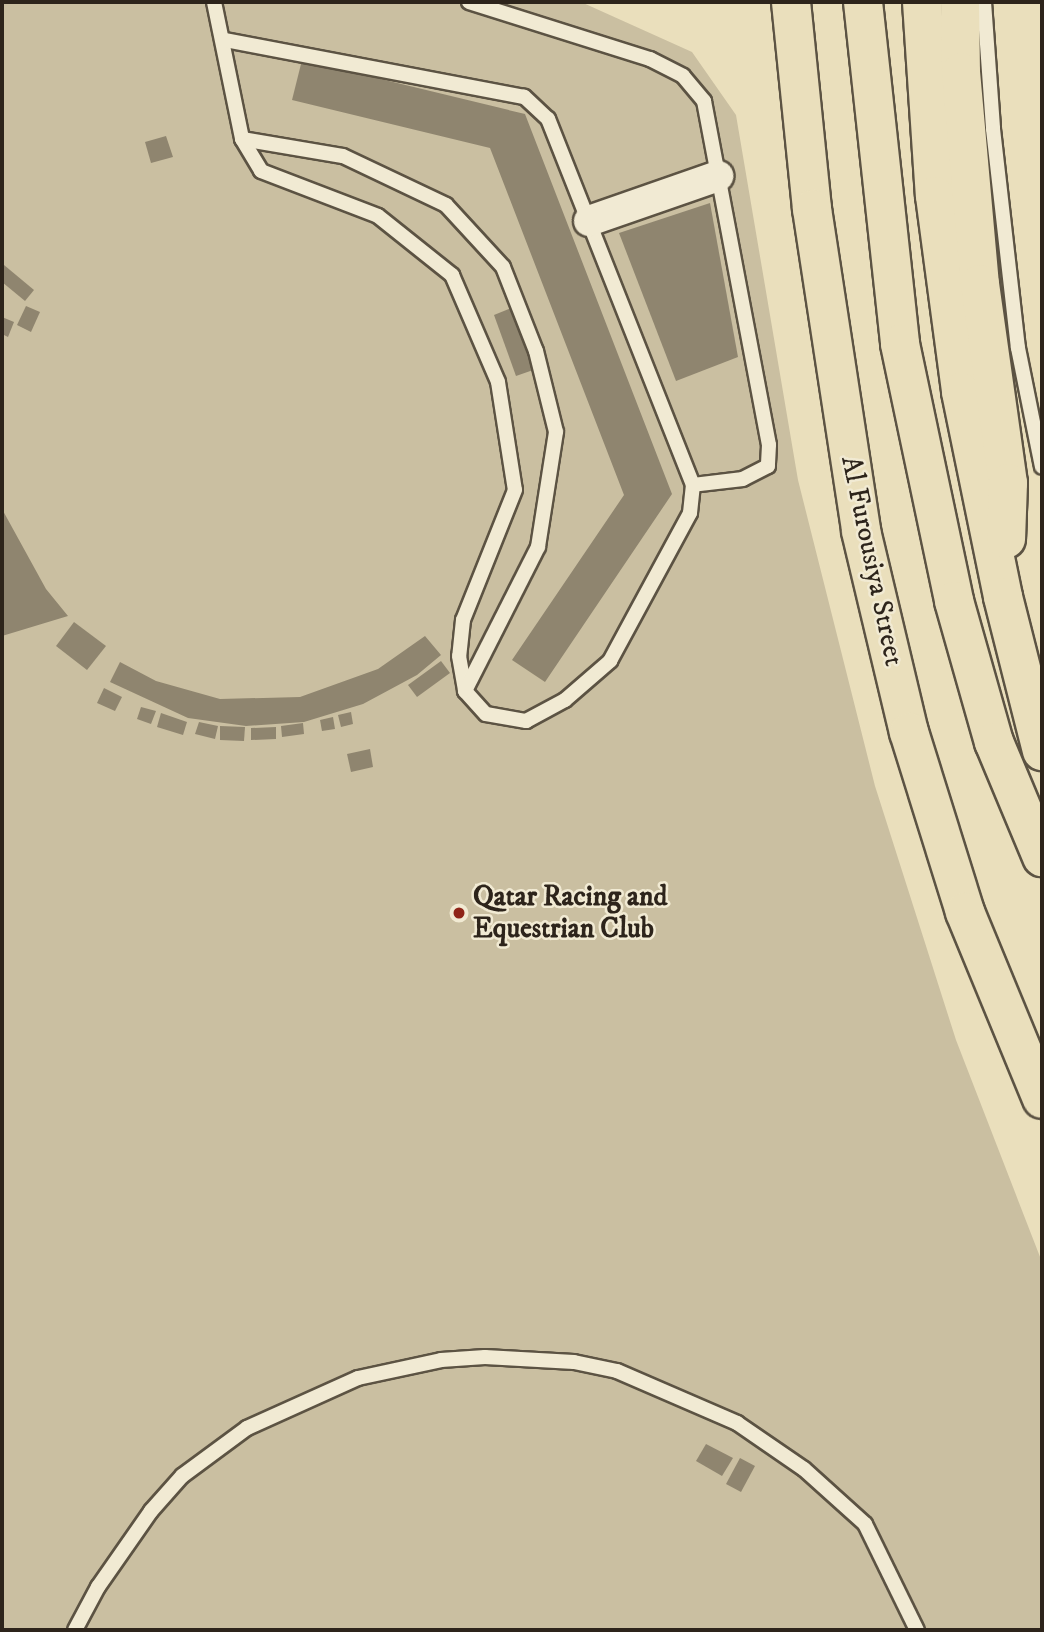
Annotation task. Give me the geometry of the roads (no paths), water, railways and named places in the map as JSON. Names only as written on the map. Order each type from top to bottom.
[{"type":"highway","points":[[863,2],[900,344],[954,601],[994,742],[1042,857]]},
{"type":"highway","points":[[922,2],[935,196],[961,392],[1003,597],[1042,751]]},
{"type":"highway","points":[[960,2],[961,72],[980,284],[1008,483],[1003,597]]},
{"type":"highway","name":"Al Furousiya Street","points":[[790,4],[812,209],[861,531],[909,732],[965,912],[1042,1099]]},
{"type":"street","points":[[589,221],[718,176]]},
{"type":"lane","points":[[214,2],[224,40],[242,139],[261,171],[378,216],[453,275],[498,382],[515,490],[463,620],[459,656],[465,691],[486,714],[526,721],[565,699],[610,661],[690,513],[693,485],[548,119],[524,97],[224,40]]},
{"type":"lane","points":[[469,2],[650,59],[682,76],[704,101],[769,445],[768,466],[743,479],[693,485]]},
{"type":"lane","points":[[984,2],[993,129],[1018,348],[1042,467]]},
{"type":"lane","points":[[242,139],[343,156],[446,205],[503,267],[536,351],[556,432],[538,547],[465,691]]},
{"type":"lane","points":[[75,1630],[98,1587],[151,1511],[182,1476],[247,1428],[358,1378],[408,1366],[485,1357],[574,1362],[617,1371],[737,1423],[804,1469],[865,1524],[917,1630]]},
{"type":"place","name":"Qatar Racing and Equestrian Club","points":[[459,913]]}]
